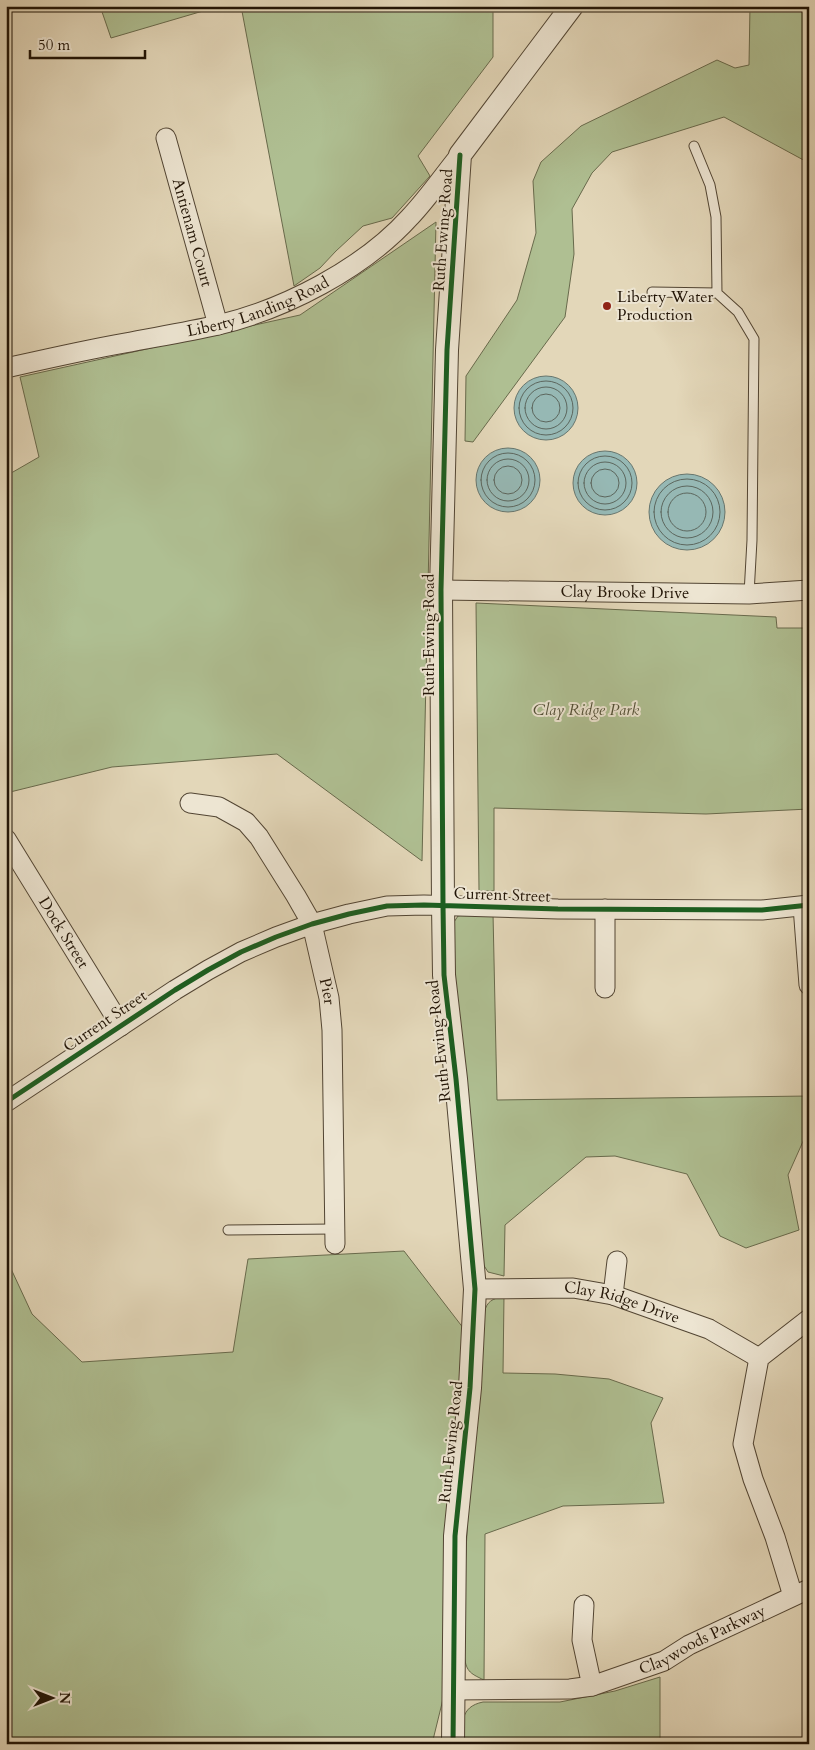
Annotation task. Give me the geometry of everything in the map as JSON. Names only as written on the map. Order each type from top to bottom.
[{"type":"street","name":"Ruth Ewing Road","points":[[453,1744],[455,1536],[470,1388],[475,1289],[456,1079],[444,974],[443,905],[441,590],[448,350],[460,155],[572,6]]},
{"type":"street","name":"Antienam Court","points":[[166,138],[218,325]]},
{"type":"street","name":"Liberty Landing Road","points":[[6,368],[218,325],[259,313],[285,302],[323,284],[382,243],[410,218],[460,155]]},
{"type":"street","name":"Clay Brooke Drive","points":[[441,590],[749,594],[809,590]]},
{"type":"street","name":"Pier","points":[[190,803],[220,808],[246,822],[260,837],[312,924],[329,998],[332,1030],[335,1236]]},
{"type":"street","name":"Dock Street","points":[[6,839],[121,1026]]},
{"type":"street","name":"Current Street","points":[[6,1102],[208,970],[268,941],[312,924],[349,914],[387,906],[443,905],[762,910],[806,906]]},
{"type":"street","points":[[806,906],[809,985]]},
{"type":"street","points":[[605,909],[605,988]]},
{"type":"street","points":[[613,1295],[617,1261]]},
{"type":"street","name":"Clay Ridge Drive","points":[[475,1289],[573,1288],[613,1295],[709,1329],[759,1358]]},
{"type":"street","points":[[801,1593],[775,1537],[753,1478],[743,1444],[759,1358],[809,1319]]},
{"type":"street","name":"Claywoods Parkway","points":[[453,1690],[570,1689],[592,1686],[664,1661],[689,1645],[801,1593]]},
{"type":"street","points":[[584,1605],[582,1640],[592,1686]]},
{"type":"lane","points":[[694,146],[710,185],[716,217],[716,293]]},
{"type":"lane","points":[[652,292],[716,293],[738,312],[754,339],[752,540],[749,594]]},
{"type":"lane","points":[[228,1230],[335,1236]]},
{"type":"green space","points":[[100,6],[220,6],[111,38]]},
{"type":"green space","points":[[241,6],[493,6],[493,57],[418,156],[430,176],[392,218],[363,226],[320,268],[294,286]]},
{"type":"green space","points":[[750,6],[809,6],[809,163],[724,117],[612,152],[592,173],[572,209],[574,254],[565,317],[473,442],[465,441],[466,376],[517,300],[536,233],[533,181],[541,162],[581,126],[717,60],[735,68],[749,65]]},
{"type":"green space","points":[[436,222],[422,861],[277,754],[112,767],[6,793],[6,476],[39,457],[20,377],[300,315]]},
{"type":"green space","name":"Clay Ridge Park","points":[[476,603],[776,617],[777,628],[809,628],[809,809],[706,814],[494,808],[494,891],[479,891]]},
{"type":"green space","points":[[493,913],[497,1100],[809,1096],[809,1128],[788,1175],[799,1230],[746,1248],[720,1236],[687,1174],[615,1156],[586,1157],[505,1225],[504,1276],[488,1272],[483,1264],[450,937],[452,925],[458,916]]},
{"type":"green space","points":[[404,1251],[464,1329],[444,1695],[432,1744],[258,1744],[242,1742],[213,1744],[6,1744],[6,1258],[32,1314],[82,1362],[233,1352],[248,1259]]},
{"type":"green space","points":[[504,1296],[503,1373],[555,1374],[609,1379],[663,1398],[651,1423],[664,1503],[563,1506],[485,1534],[484,1680],[469,1671],[465,1660],[465,1570],[469,1495],[484,1313],[491,1301]]},
{"type":"green space","points":[[660,1677],[660,1744],[462,1744],[464,1717],[466,1712],[475,1704],[483,1702],[560,1702],[615,1691]]},
{"type":"water","points":[[540,376],[552,376],[569,385],[576,396],[578,408],[576,420],[569,431],[552,440],[540,440],[528,435],[519,426],[514,414],[514,402],[519,390],[528,381]]},
{"type":"water","points":[[502,448],[514,448],[531,457],[538,468],[540,480],[538,492],[531,503],[514,512],[502,512],[490,507],[481,498],[476,486],[476,474],[481,462],[490,453]]},
{"type":"water","points":[[599,451],[611,451],[628,460],[635,471],[637,483],[635,495],[628,506],[611,515],[599,515],[587,510],[578,501],[573,489],[573,477],[578,465],[587,456]]},
{"type":"water","points":[[687,474],[701,477],[714,485],[722,498],[725,512],[722,526],[714,539],[701,547],[687,550],[673,547],[660,539],[652,526],[649,512],[652,498],[660,485],[673,477]]},
{"type":"cycle path","points":[[453,1744],[455,1536],[470,1388],[475,1289],[456,1079],[444,975],[443,905],[441,590],[447,350],[460,155]]},
{"type":"cycle path","points":[[6,1102],[208,970],[241,952],[276,937],[312,924],[349,914],[387,906],[424,905],[558,909],[762,910],[809,905]]},
{"type":"place","name":"Liberty Water Production","points":[[607,306]]}]
